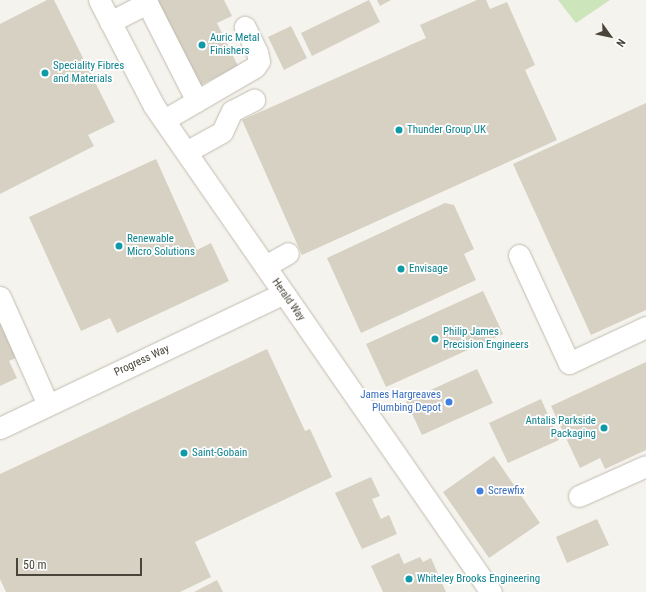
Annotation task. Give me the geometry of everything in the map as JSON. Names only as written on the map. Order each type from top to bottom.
[{"type":"street","name":"Herald Way","points":[[99,0],[154,106],[491,592]]},
{"type":"street","points":[[110,22],[146,2],[197,101]]},
{"type":"street","points":[[164,120],[255,67],[259,61],[257,52],[245,27]]},
{"type":"street","points":[[186,152],[222,132],[232,111],[254,100]]},
{"type":"street","points":[[265,266],[288,253]]},
{"type":"street","points":[[519,255],[569,363],[646,327]]},
{"type":"street","name":"Progress Way","points":[[0,428],[284,293]]},
{"type":"street","points":[[0,297],[48,405]]},
{"type":"street","points":[[579,496],[646,466]]},
{"type":"green space","points":[[558,0],[610,0],[576,23]]},
{"type":"building","name":"Speciality Fibres and Materials","points":[[47,0],[54,0],[115,122],[88,135],[94,146],[0,194],[0,24]]},
{"type":"building","name":"Auric Metal Finishers","points":[[154,0],[224,0],[232,16],[217,23],[238,66],[197,87]]},
{"type":"building","points":[[369,0],[380,22],[312,56],[301,33]]},
{"type":"building","points":[[377,0],[391,0],[380,6]]},
{"type":"building","name":"Thunder Group UK","points":[[477,0],[486,0],[490,9],[507,2],[535,65],[525,70],[557,140],[302,255],[242,120],[426,38],[420,25]]},
{"type":"building","points":[[291,26],[307,58],[284,70],[268,37]]},
{"type":"building","points":[[646,103],[646,310],[591,335],[513,164]]},
{"type":"building","name":"Renewable Micro Solutions","points":[[156,159],[197,250],[211,243],[229,281],[117,333],[110,318],[81,331],[29,217]]},
{"type":"building","name":"Envisage","points":[[445,203],[454,205],[474,249],[464,254],[476,280],[361,333],[327,258]]},
{"type":"building","name":"Philip James Precision Engineers","points":[[483,291],[503,334],[386,387],[366,344]]},
{"type":"building","points":[[0,318],[18,357],[9,361],[17,378],[0,386]]},
{"type":"building","name":"Saint-Gobain","points":[[267,349],[305,431],[310,429],[332,477],[195,542],[211,577],[180,592],[6,592],[0,579],[0,474]]},
{"type":"building","name":"Antalis Parkside Packaging","points":[[646,362],[646,450],[605,469],[600,458],[580,468],[551,406]]},
{"type":"building","name":"James Hargreaves Plumbing Depot","points":[[477,369],[493,403],[422,435],[406,401]]},
{"type":"building","points":[[541,399],[559,440],[508,463],[489,423]]},
{"type":"building","points":[[494,456],[540,523],[489,558],[443,492]]},
{"type":"building","points":[[371,477],[380,496],[372,499],[381,519],[389,515],[397,534],[362,549],[335,493]]},
{"type":"building","points":[[597,519],[609,545],[567,563],[556,537]]},
{"type":"building","name":"Whiteley Brooks Engineering","points":[[399,553],[404,564],[420,557],[423,562],[431,558],[446,592],[383,592],[371,566]]},
{"type":"building","points":[[217,580],[223,592],[194,592]]},
{"type":"place","name":"Auric Metal Finishers","points":[[202,45]]},
{"type":"place","name":"Speciality Fibres and Materials","points":[[45,73]]},
{"type":"place","name":"Thunder Group UK","points":[[399,130]]},
{"type":"place","name":"Renewable Micro Solutions","points":[[119,246]]},
{"type":"place","name":"Envisage","points":[[401,269]]},
{"type":"place","name":"Philip James Precision Engineers","points":[[435,339]]},
{"type":"place","name":"James Hargreaves Plumbing Depot","points":[[449,402]]},
{"type":"place","name":"Antalis Parkside Packaging","points":[[604,428]]},
{"type":"place","name":"Saint-Gobain","points":[[184,453]]},
{"type":"place","name":"Screwfix","points":[[480,491]]},
{"type":"place","name":"Whiteley Brooks Engineering","points":[[409,579]]}]
